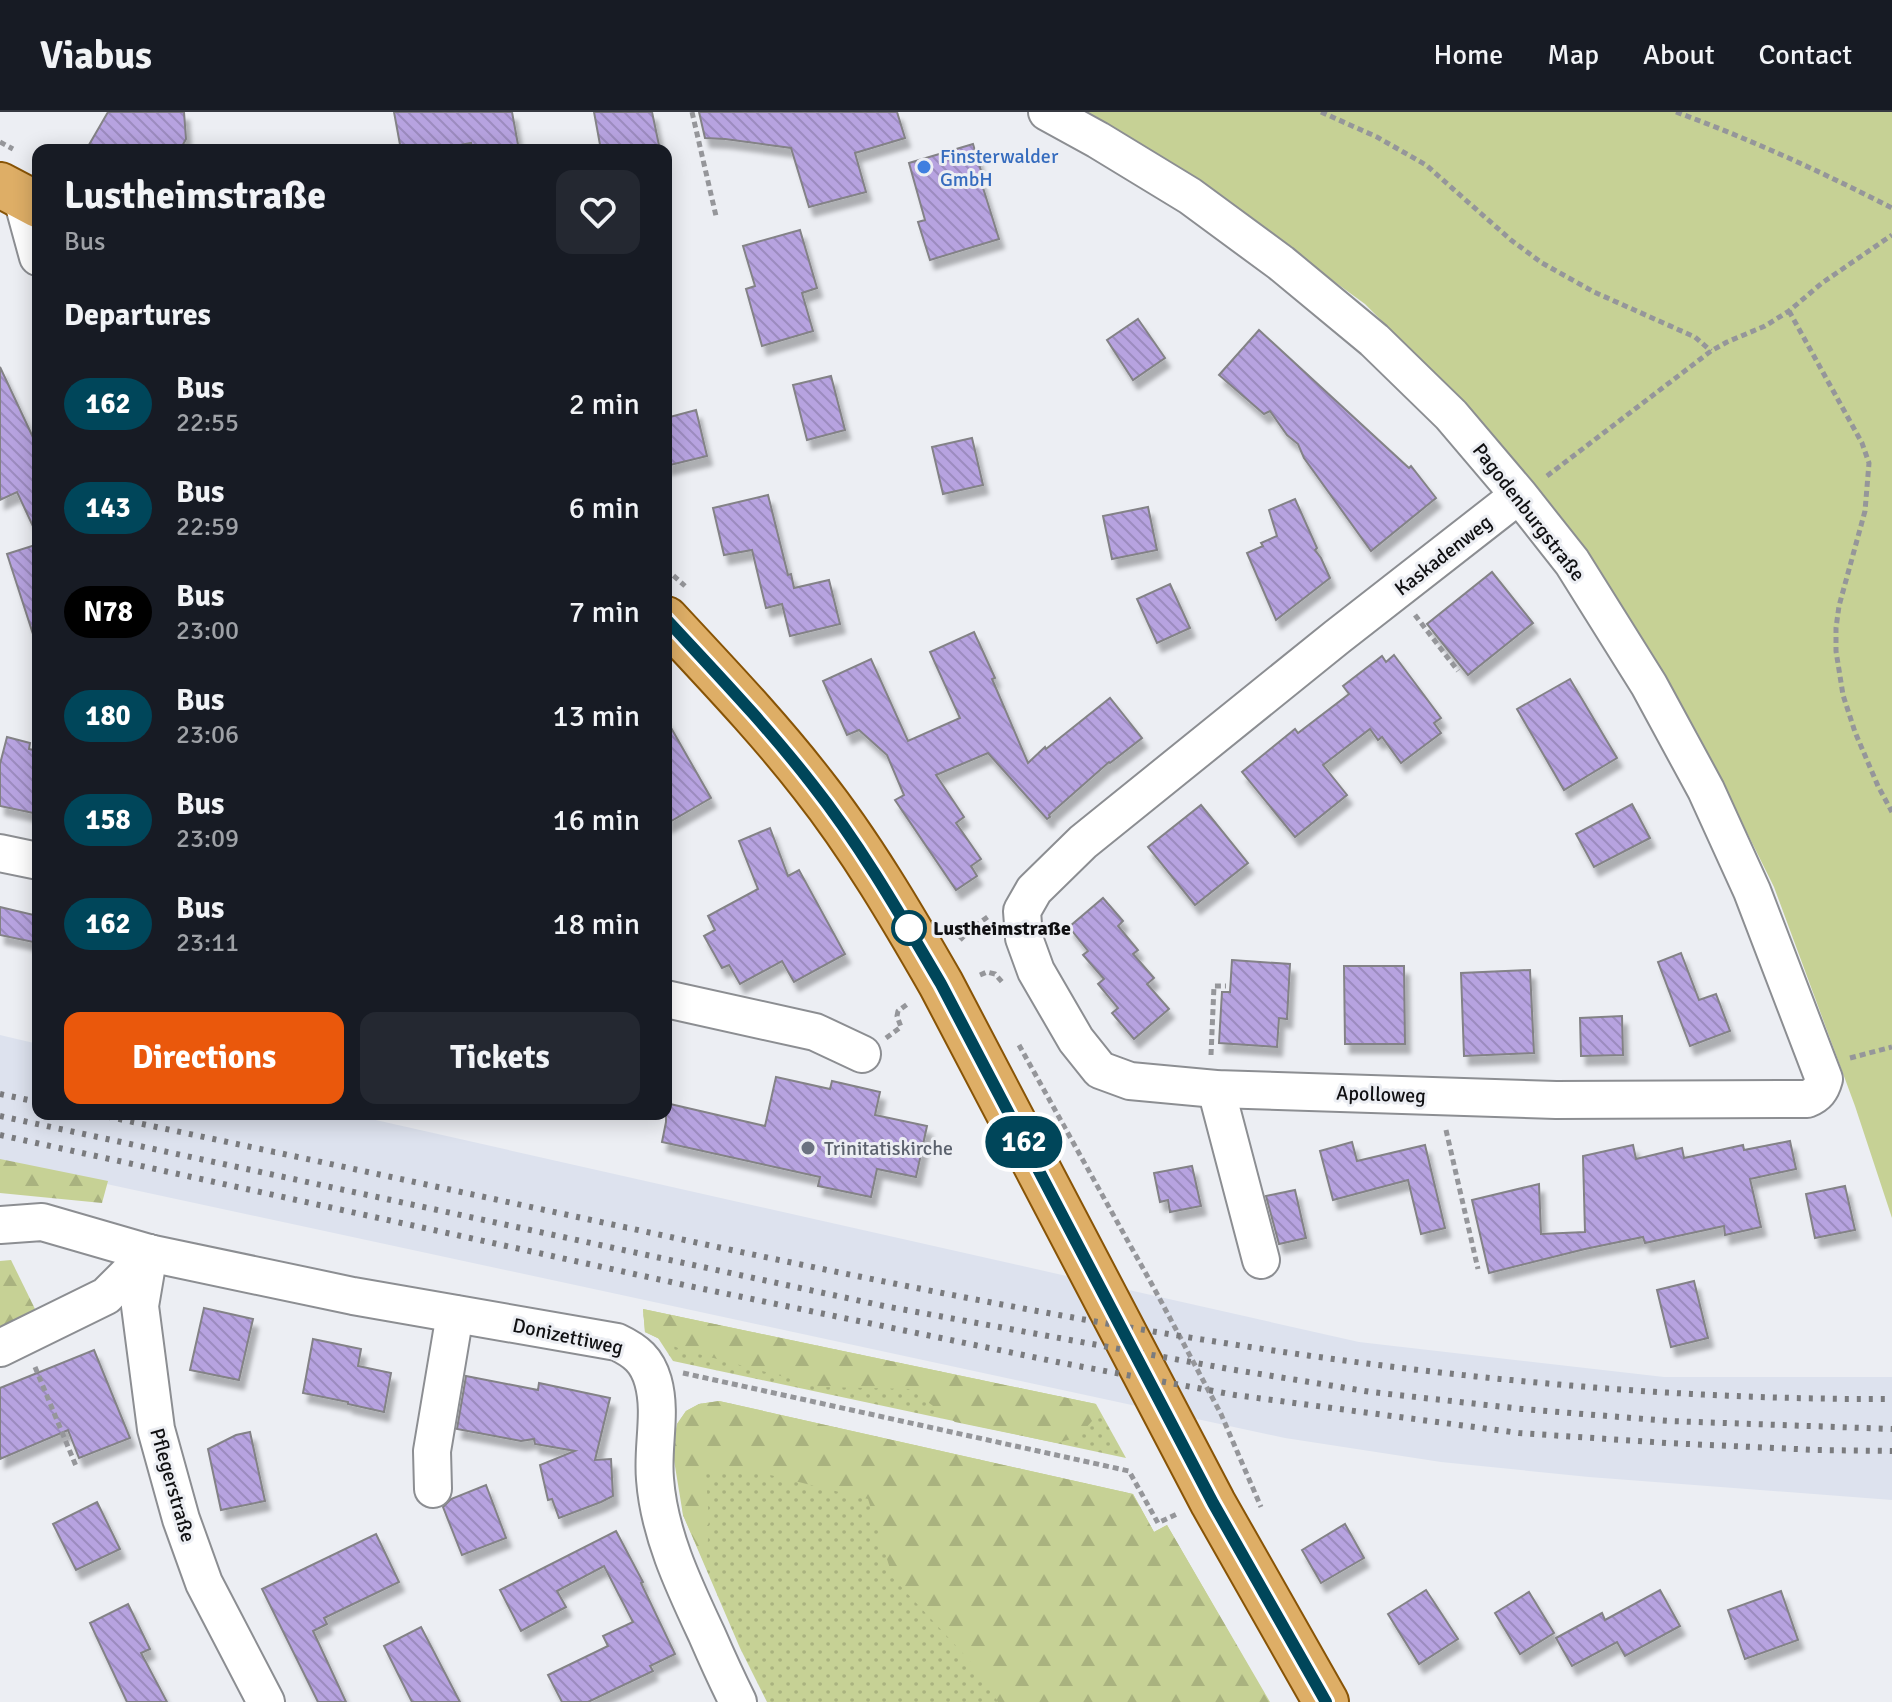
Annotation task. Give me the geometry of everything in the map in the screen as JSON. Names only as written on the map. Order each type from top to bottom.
[{"type":"main road","points":[[672,625],[745,704],[813,785],[904,920],[941,984],[1187,1507],[1326,1702]]},
{"type":"street","name":"Pagodenburgstraße","points":[[1047,112],[1190,196],[1281,263],[1374,340],[1451,415],[1519,495],[1572,562],[1649,685],[1706,790],[1752,891],[1821,1069]]},
{"type":"street","points":[[20,195],[32,236]]},
{"type":"street","name":"Kaskadenweg","points":[[1022,911],[1034,890],[1083,842],[1519,495]]},
{"type":"street","points":[[0,853],[32,860]]},
{"type":"street","name":"Apolloweg","points":[[1022,911],[1024,938],[1036,971],[1076,1040],[1100,1070],[1130,1081],[1213,1088],[1556,1100],[1807,1099],[1822,1089],[1824,1079],[1821,1069]]},
{"type":"street","points":[[672,1000],[815,1032],[862,1054]]},
{"type":"street","points":[[1213,1088],[1261,1260]]},
{"type":"street","name":"Donizettiweg","points":[[0,1225],[42,1222],[149,1253],[353,1296],[617,1342],[633,1350],[647,1365]]},
{"type":"street","points":[[0,1348],[106,1296],[149,1253]]},
{"type":"street","name":"Pflegerstraße","points":[[149,1253],[140,1306],[156,1429],[181,1519],[204,1583],[266,1702]]},
{"type":"street","points":[[433,1489],[432,1451],[455,1314]]},
{"type":"street","points":[[647,1365],[654,1383],[657,1412],[655,1478],[663,1527],[682,1582],[738,1702]]},
{"type":"path","points":[[692,112],[716,216]]},
{"type":"path","points":[[1321,112],[1377,137],[1426,165],[1511,240],[1542,263],[1594,292],[1695,337],[1711,351]]},
{"type":"path","points":[[1676,112],[1747,140],[1892,208]]},
{"type":"path","points":[[1519,495],[1711,351],[1789,311],[1822,283],[1892,235]]},
{"type":"path","points":[[1789,311],[1862,443],[1869,463],[1865,511],[1839,606],[1836,651],[1843,695],[1855,732],[1892,812]]},
{"type":"path","points":[[1396,591],[1458,671]]},
{"type":"path","points":[[1213,1088],[1214,986],[1226,986]]},
{"type":"path","points":[[901,1027],[898,1011],[909,1003],[902,991]]},
{"type":"path","points":[[1821,1069],[1892,1047]]},
{"type":"path","points":[[1438,1096],[1478,1269]]},
{"type":"path","points":[[34,1365],[76,1466]]},
{"type":"path","name":"Donizettiweg","points":[[647,1365],[1129,1471],[1158,1523],[1187,1507]]},
{"type":"shaded area","points":[[0,1035],[32,1043],[32,1120],[376,1120],[1359,1342],[1664,1377],[1892,1377],[1892,1500],[1589,1477],[1441,1462],[1285,1438],[0,1161]]},
{"type":"green space","points":[[1080,112],[1892,112],[1892,1218],[1855,1106],[1774,887],[1697,732],[1574,535],[1471,411],[1365,304],[1189,176]]},
{"type":"green space","points":[[0,1159],[108,1181],[102,1203],[0,1193]]},
{"type":"green space","points":[[11,1260],[36,1311],[0,1330],[0,1261]]},
{"type":"green space","points":[[643,1309],[1096,1404],[1126,1458],[673,1361],[658,1338],[645,1332]]},
{"type":"green space","points":[[643,1309],[1096,1404],[1092,1421],[1078,1437],[1057,1443],[955,1422],[910,1389],[822,1387],[680,1349],[645,1332]]},
{"type":"green space","points":[[719,1401],[1133,1494],[1154,1532],[1167,1525],[1269,1702],[767,1702],[740,1648],[683,1515],[677,1424],[686,1411],[699,1404]]},
{"type":"green space","points":[[719,1401],[1133,1494],[1154,1532],[1167,1525],[1270,1702],[998,1702],[983,1675],[893,1578],[868,1499],[766,1474],[706,1474],[709,1524],[706,1567],[683,1515],[672,1448],[677,1424],[686,1411],[699,1404]]},
{"type":"building","points":[[108,112],[184,112],[186,139],[183,144],[89,144]]},
{"type":"building","points":[[394,112],[512,112],[518,144],[471,143],[400,144]]},
{"type":"building","points":[[594,112],[652,112],[659,144],[600,144]]},
{"type":"building","points":[[699,112],[897,112],[905,138],[855,153],[866,192],[809,207],[791,148],[705,138]]},
{"type":"building","points":[[973,144],[999,239],[930,260],[918,222],[925,220],[909,163]]},
{"type":"building","points":[[800,230],[817,288],[802,293],[813,331],[762,346],[746,289],[755,286],[743,246]]},
{"type":"building","points":[[1138,319],[1165,358],[1133,380],[1107,340]]},
{"type":"building","points":[[1259,330],[1409,468],[1411,466],[1436,498],[1371,551],[1304,458],[1298,444],[1287,435],[1270,411],[1264,414],[1219,375]]},
{"type":"building","points":[[0,367],[32,435],[32,524],[17,492],[0,500]]},
{"type":"building","points":[[831,376],[845,430],[807,440],[793,385]]},
{"type":"building","points":[[696,410],[707,456],[672,465],[672,416]]},
{"type":"building","points":[[972,438],[983,485],[943,494],[932,447]]},
{"type":"building","points":[[768,495],[794,588],[829,580],[840,624],[790,636],[782,604],[766,608],[752,550],[724,555],[713,508]]},
{"type":"building","points":[[1295,499],[1330,578],[1276,620],[1247,553],[1277,536],[1269,510]]},
{"type":"building","points":[[1148,507],[1157,550],[1112,559],[1103,516]]},
{"type":"building","points":[[32,546],[32,631],[7,554]]},
{"type":"building","points":[[1492,572],[1533,623],[1468,675],[1427,624]]},
{"type":"building","points":[[1170,584],[1190,628],[1157,643],[1137,599]]},
{"type":"building","points":[[974,632],[1028,763],[1110,698],[1142,738],[1109,762],[1047,819],[988,753],[936,775],[964,817],[956,823],[981,859],[971,866],[977,876],[956,890],[895,800],[904,795],[887,755],[859,730],[847,735],[823,681],[871,659],[908,741],[960,718],[930,652]]},
{"type":"building","points":[[1394,655],[1441,718],[1434,723],[1441,733],[1401,763],[1382,737],[1378,740],[1370,729],[1323,765],[1347,795],[1295,837],[1242,772],[1295,729],[1298,733],[1349,694],[1343,686],[1382,656],[1386,662]]},
{"type":"building","points":[[1570,679],[1617,758],[1564,790],[1517,709]]},
{"type":"building","points":[[672,730],[711,798],[672,821]]},
{"type":"building","points":[[7,737],[30,743],[32,813],[0,806],[0,764]]},
{"type":"building","points":[[1632,804],[1650,838],[1594,867],[1576,834]]},
{"type":"building","points":[[1201,805],[1248,863],[1195,905],[1148,847]]},
{"type":"building","points":[[770,828],[788,876],[799,870],[845,954],[794,982],[782,961],[740,984],[729,965],[722,968],[704,936],[715,930],[708,916],[758,889],[739,841]]},
{"type":"building","points":[[1103,898],[1123,921],[1118,926],[1138,950],[1133,954],[1154,978],[1147,984],[1169,1009],[1134,1039],[1112,1013],[1118,1008],[1098,984],[1104,979],[1083,955],[1088,951],[1069,927]]},
{"type":"building","points":[[0,907],[32,915],[32,942],[0,935]]},
{"type":"building","points":[[1681,953],[1699,1000],[1716,994],[1730,1031],[1690,1046],[1658,962]]},
{"type":"building","points":[[1232,960],[1290,964],[1287,1019],[1279,1018],[1277,1047],[1219,1043],[1222,992],[1230,992]]},
{"type":"building","points":[[1344,966],[1404,966],[1405,1044],[1345,1044]]},
{"type":"building","points":[[1530,970],[1534,1053],[1464,1056],[1461,973]]},
{"type":"building","points":[[1622,1016],[1623,1055],[1581,1056],[1580,1018]]},
{"type":"building","points":[[776,1077],[830,1089],[832,1081],[880,1092],[875,1115],[927,1126],[916,1177],[877,1169],[871,1197],[818,1186],[820,1177],[662,1142],[666,1120],[672,1120],[672,1104],[765,1126]]},
{"type":"building","points":[[1790,1141],[1796,1169],[1750,1179],[1761,1227],[1725,1235],[1724,1226],[1645,1243],[1643,1237],[1489,1273],[1472,1200],[1539,1184],[1541,1234],[1585,1232],[1583,1156],[1633,1145],[1636,1159],[1682,1148],[1684,1158],[1743,1145],[1744,1150]]},
{"type":"building","points":[[1352,1142],[1357,1161],[1425,1145],[1445,1228],[1421,1234],[1408,1180],[1333,1200],[1320,1151]]},
{"type":"building","points":[[1192,1166],[1201,1206],[1170,1212],[1168,1200],[1160,1202],[1154,1173]]},
{"type":"building","points":[[1845,1186],[1855,1230],[1815,1238],[1806,1194]]},
{"type":"building","points":[[1295,1190],[1306,1238],[1279,1244],[1266,1196]]},
{"type":"building","points":[[1694,1281],[1708,1338],[1671,1347],[1657,1290]]},
{"type":"building","points":[[204,1308],[253,1319],[239,1380],[190,1370]]},
{"type":"building","points":[[313,1339],[361,1349],[358,1366],[391,1373],[384,1412],[303,1393]]},
{"type":"building","points":[[94,1350],[130,1438],[79,1458],[68,1430],[0,1459],[0,1388]]},
{"type":"building","points":[[466,1376],[538,1390],[539,1383],[610,1398],[595,1460],[611,1459],[613,1496],[559,1518],[552,1499],[548,1500],[540,1465],[575,1451],[535,1444],[534,1439],[521,1441],[457,1429]]},
{"type":"building","points":[[250,1432],[265,1501],[221,1510],[208,1449],[236,1435]]},
{"type":"building","points":[[486,1485],[506,1538],[462,1555],[443,1507],[451,1499]]},
{"type":"building","points":[[97,1502],[120,1549],[76,1570],[53,1524]]},
{"type":"building","points":[[1345,1524],[1364,1558],[1321,1583],[1302,1550]]},
{"type":"building","points":[[616,1531],[675,1654],[650,1666],[653,1671],[588,1702],[562,1702],[548,1675],[608,1646],[603,1636],[633,1622],[604,1566],[557,1591],[566,1607],[521,1631],[500,1590]]},
{"type":"building","points":[[376,1534],[399,1582],[324,1618],[327,1624],[313,1631],[346,1702],[318,1702],[262,1589]]},
{"type":"building","points":[[1426,1590],[1458,1639],[1419,1664],[1388,1614]]},
{"type":"building","points":[[1660,1590],[1680,1626],[1625,1656],[1617,1642],[1572,1666],[1556,1638],[1602,1613],[1605,1620]]},
{"type":"building","points":[[1781,1591],[1798,1640],[1745,1659],[1728,1610]]},
{"type":"building","points":[[1529,1592],[1554,1633],[1520,1654],[1495,1613]]},
{"type":"building","points":[[128,1604],[150,1649],[141,1653],[167,1702],[127,1702],[90,1623]]},
{"type":"building","points":[[421,1627],[460,1702],[412,1702],[384,1646]]},
{"type":"railway","points":[[0,1094],[32,1101]]},
{"type":"railway","points":[[0,1116],[884,1306],[1229,1369],[1371,1392],[1522,1409],[1669,1421],[1892,1429]]},
{"type":"railway","points":[[123,1120],[938,1292],[1254,1348],[1572,1386],[1731,1396],[1892,1399]]},
{"type":"railway","points":[[0,1135],[689,1286],[1062,1363],[1235,1395],[1519,1433],[1667,1443],[1892,1451]]},
{"type":"bus line","name":"162","points":[[672,625],[745,704],[813,785],[904,920],[941,984],[1213,1503],[1326,1702]]},
{"type":"place","name":"Finsterwalder GmbH","points":[[924,167]]},
{"type":"place","name":"Lustheimstraße","points":[[909,928]]},
{"type":"place","name":"Trinitatiskirche","points":[[808,1148]]}]
